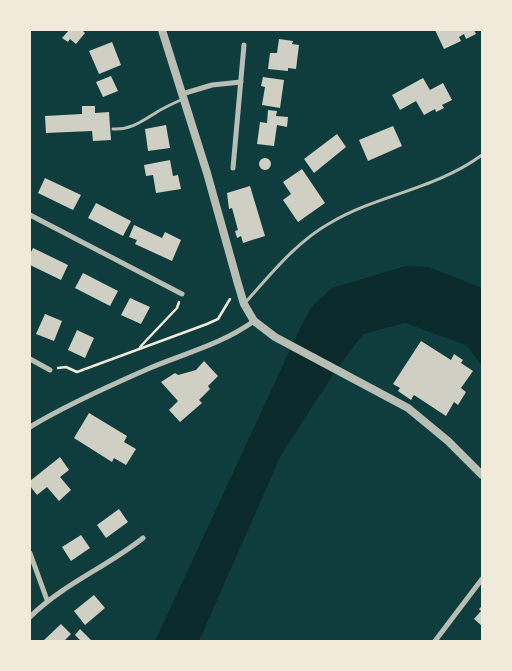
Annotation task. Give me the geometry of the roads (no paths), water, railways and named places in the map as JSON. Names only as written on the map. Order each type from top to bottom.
[{"type":"street","points":[[162,30],[244,304],[254,321],[274,337],[408,408],[481,471]]},
{"type":"street","points":[[233,168],[244,45]]},
{"type":"street","points":[[183,97],[212,85],[241,82]]},
{"type":"street","points":[[30,215],[182,294]]},
{"type":"street","points":[[30,427],[150,368],[209,347],[238,332],[254,321]]},
{"type":"street","points":[[30,359],[50,370]]},
{"type":"street","points":[[30,617],[47,600],[124,554],[143,538]]},
{"type":"street","points":[[30,553],[47,600]]},
{"type":"street","points":[[435,641],[482,579]]},
{"type":"lane","points":[[112,129],[123,130],[142,123],[158,111],[183,97]]},
{"type":"lane","points":[[244,304],[306,239],[330,223],[358,209],[434,182],[461,170],[482,155]]},
{"type":"water","points":[[406,266],[429,267],[482,288],[482,366],[466,345],[405,323],[363,334],[334,373],[281,455],[199,641],[155,641],[302,324],[313,305],[332,288]]}]
